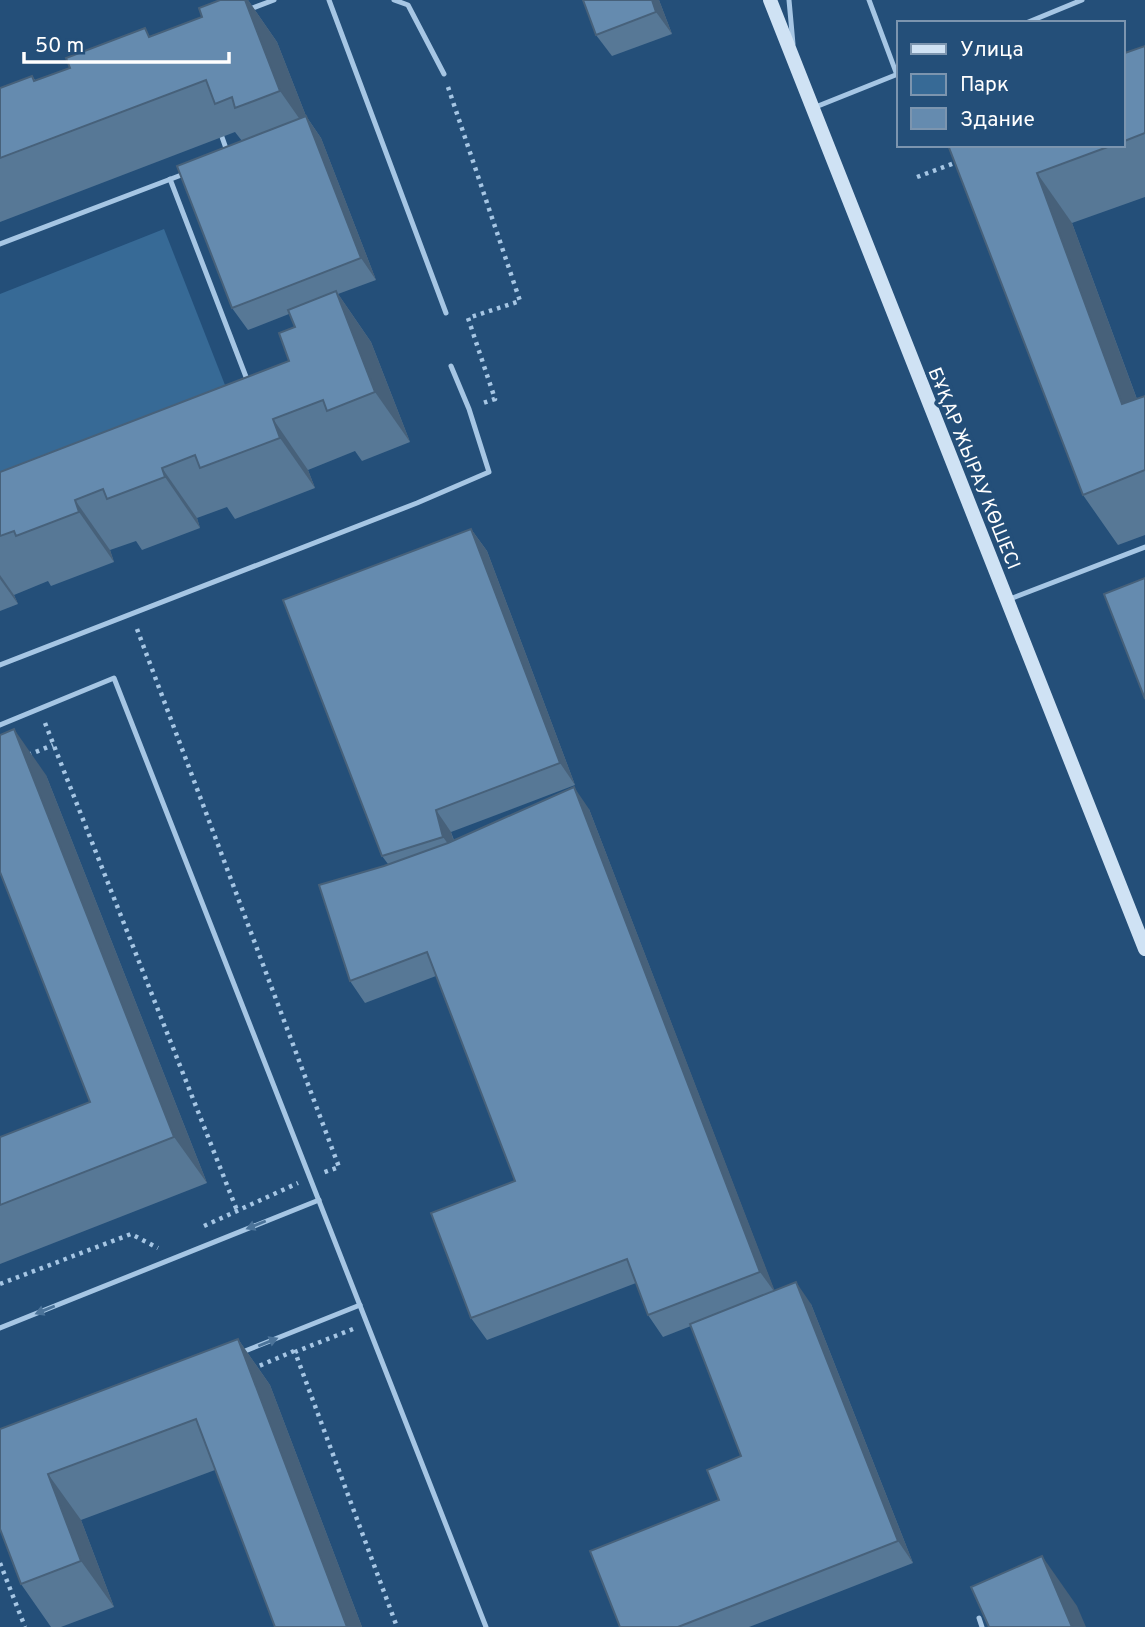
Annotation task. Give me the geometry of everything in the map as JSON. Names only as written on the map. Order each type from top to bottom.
[{"type":"street","name":"БҰҚАР ЖЫРАУ КӨШЕСІ","points":[[770,0],[1145,950]]},
{"type":"lane","points":[[239,13],[274,0]]},
{"type":"lane","points":[[329,0],[446,313]]},
{"type":"lane","points":[[394,0],[408,5],[444,74]]},
{"type":"lane","points":[[789,0],[794,61]]},
{"type":"lane","points":[[869,0],[897,71]]},
{"type":"lane","points":[[1031,21],[1082,0]]},
{"type":"lane","points":[[813,108],[897,74]]},
{"type":"lane","points":[[217,162],[229,158],[222,137]]},
{"type":"lane","points":[[0,244],[194,170]]},
{"type":"lane","points":[[170,179],[253,395]]},
{"type":"lane","points":[[0,666],[417,503],[489,472],[469,409],[451,366]]},
{"type":"lane","points":[[1007,600],[1145,547]]},
{"type":"lane","points":[[0,725],[114,678],[486,1627]]},
{"type":"lane","points":[[0,1328],[319,1200]]},
{"type":"lane","points":[[227,1358],[359,1305]]},
{"type":"lane","points":[[979,1618],[982,1627]]},
{"type":"path","points":[[444,74],[520,301],[467,318],[495,399],[469,409]]},
{"type":"path","points":[[917,177],[965,159]]},
{"type":"path","points":[[131,614],[339,1167],[310,1177],[203,1226]]},
{"type":"path","points":[[40,709],[245,1230]]},
{"type":"path","points":[[21,757],[53,745]]},
{"type":"path","points":[[0,1284],[131,1234],[158,1248],[169,1242]]},
{"type":"path","points":[[244,1373],[367,1324]]},
{"type":"path","points":[[290,1333],[397,1627]]},
{"type":"path","points":[[0,1563],[25,1627]]},
{"type":"green space","points":[[164,229],[225,385],[0,474],[0,294]]},
{"type":"building","points":[[220,0],[245,0],[280,91],[235,108],[232,97],[215,104],[206,80],[0,158],[0,88],[32,76],[34,81],[70,68],[66,58],[145,28],[149,37],[202,17],[199,8]]},
{"type":"building","points":[[583,0],[652,0],[656,12],[596,35]]},
{"type":"building","points":[[1145,46],[1145,133],[1124,141],[1124,53]]},
{"type":"building","points":[[306,116],[361,258],[232,308],[177,166]]},
{"type":"building","points":[[949,147],[1108,147],[1037,173],[1122,404],[1145,396],[1145,470],[1083,495]]},
{"type":"building","points":[[336,291],[375,392],[327,411],[323,400],[273,419],[280,438],[200,468],[195,455],[162,468],[165,477],[107,499],[103,489],[75,500],[79,512],[16,536],[14,531],[0,536],[0,472],[289,361],[279,333],[295,327],[288,310]]},
{"type":"building","points":[[471,529],[560,763],[436,810],[443,837],[382,856],[283,600]]},
{"type":"building","points":[[1145,578],[1145,699],[1104,594]]},
{"type":"building","points":[[14,729],[174,1137],[0,1205],[0,1137],[90,1102],[0,872],[0,735]]},
{"type":"building","points":[[574,787],[760,1272],[648,1315],[627,1259],[471,1318],[431,1213],[515,1181],[427,952],[350,981],[319,885],[448,843]]},
{"type":"building","points":[[796,1282],[898,1541],[678,1627],[620,1627],[590,1551],[719,1500],[707,1470],[741,1456],[690,1324]]},
{"type":"building","points":[[238,1339],[347,1627],[275,1627],[196,1419],[48,1474],[81,1561],[21,1584],[0,1529],[0,1429]]},
{"type":"building","points":[[1042,1556],[1072,1627],[989,1627],[971,1587]]}]
